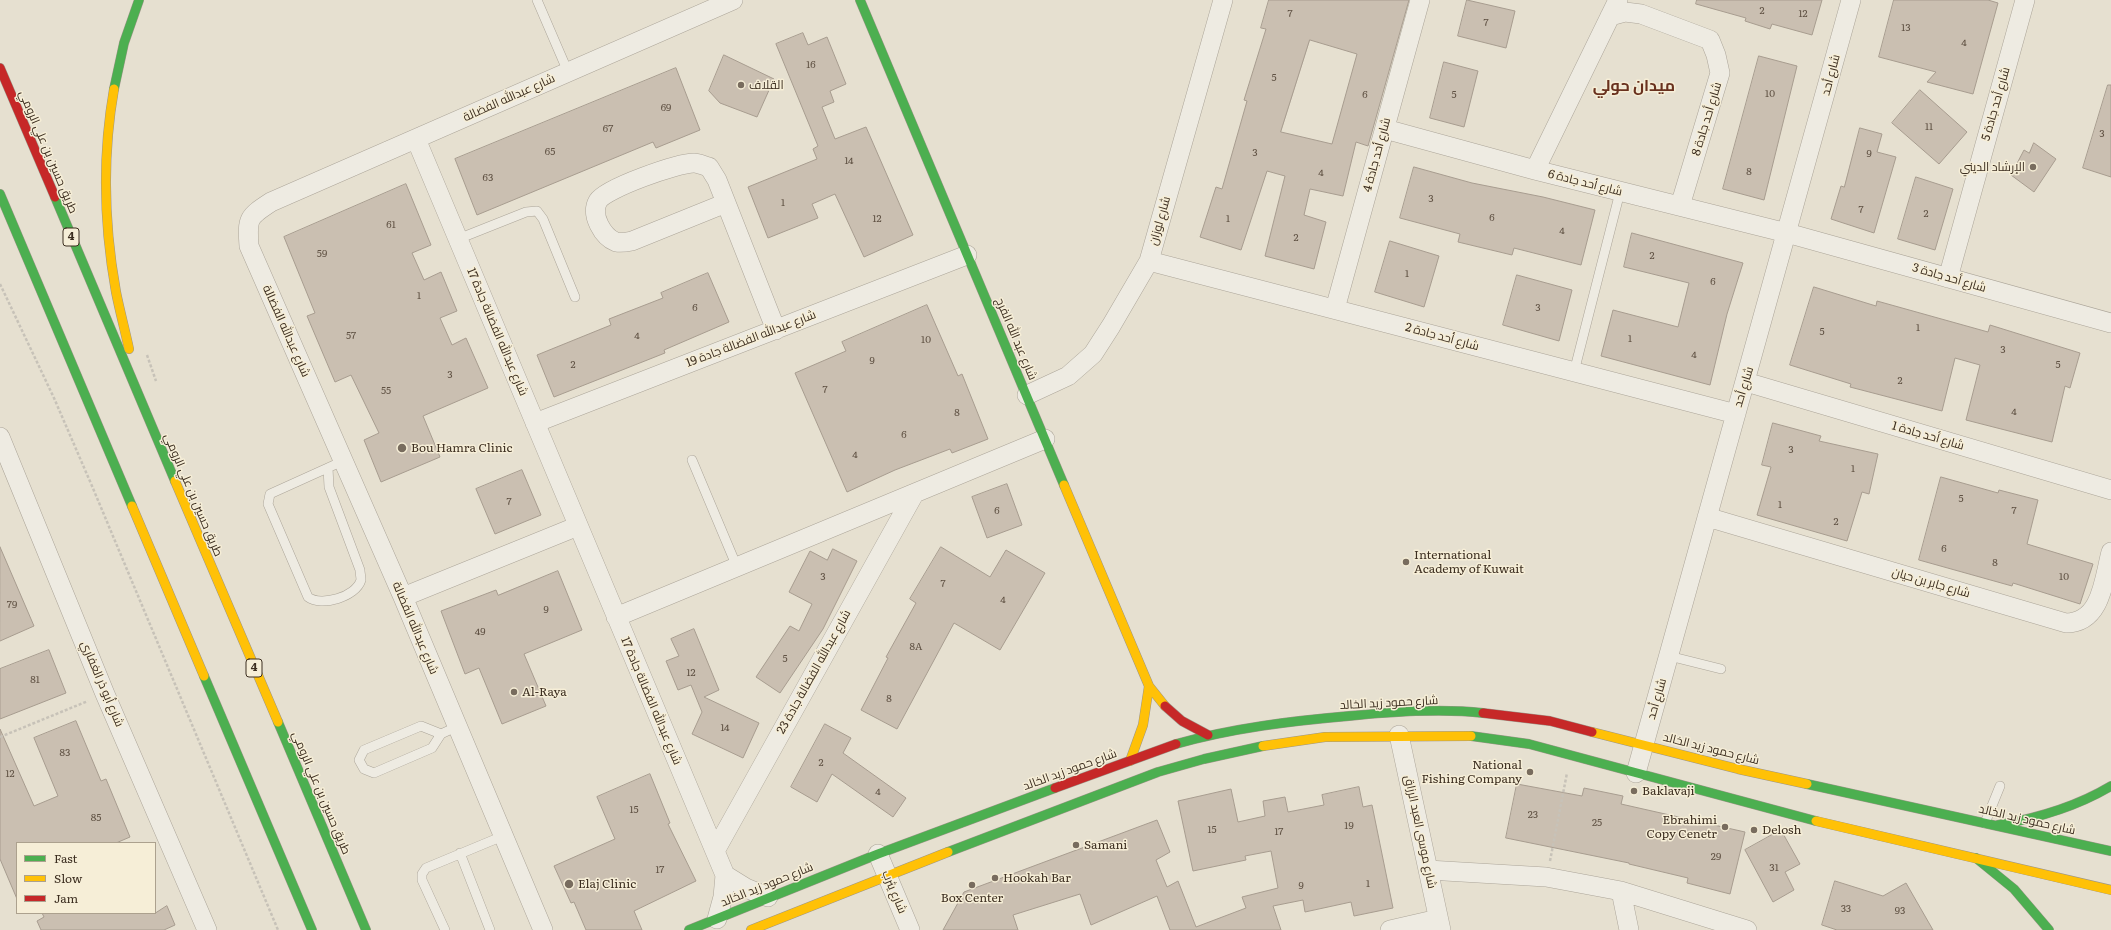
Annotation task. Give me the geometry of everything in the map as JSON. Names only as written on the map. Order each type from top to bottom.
[{"type":"main road","points":[[139,0],[122,48],[111,103],[106,155],[108,214],[115,284],[142,405]]},
{"type":"main road","name":"شارع عبد الله الفرج","points":[[860,0],[1149,686],[1158,700],[1180,721],[1208,735]]},
{"type":"main road","name":"طريق حسين بن علي الرومي","points":[[0,68],[366,930]]},
{"type":"main road","points":[[0,194],[312,930]]},
{"type":"main road","points":[[28,284],[105,441]]},
{"type":"main road","name":"شارع عبد الله الفرج","points":[[1130,761],[1146,718],[1149,686]]},
{"type":"main road","name":"شارع حمود زيد الخالد","points":[[689,930],[878,854],[1130,761],[1208,735],[1284,722],[1393,712],[1476,712],[1550,721],[1738,769],[2111,851]]},
{"type":"main road","points":[[751,930],[1032,819],[1158,772],[1204,759],[1265,746],[1325,737],[1467,735],[1529,744],[1636,774],[1820,822],[2111,890]]},
{"type":"main road","points":[[1998,826],[2050,815],[2085,801],[2111,786]]},
{"type":"main road","points":[[1976,858],[2014,889],[2049,930]]},
{"type":"street","name":"شارع عبدالله الفضالة","points":[[543,930],[503,836],[449,730],[403,596],[336,465],[248,246],[248,225],[253,214],[271,202],[733,0]]},
{"type":"street","name":"شارع لوزان","points":[[1026,395],[1068,376],[1093,354],[1111,326],[1148,261],[1223,0]]},
{"type":"street","name":"شارع أحد جادة 4","points":[[1335,309],[1420,0]]},
{"type":"street","name":"شارع أحد","points":[[1636,774],[1851,0]]},
{"type":"street","name":"شارع أحد جادة 5","points":[[1948,278],[2026,0]]},
{"type":"street","name":"شارع أحد جادة 8","points":[[1535,170],[1614,8],[1626,12],[1641,14],[1710,40],[1716,55],[1720,73],[1680,206]]},
{"type":"street","name":"شارع أحد جادة 6","points":[[1385,129],[1620,192],[1787,233]]},
{"type":"street","name":"شارع عبدالله الفضالة جادة 17","points":[[416,139],[725,875],[723,897],[717,919]]},
{"type":"street","points":[[726,203],[632,242],[618,242],[608,237],[600,228],[597,215],[598,202],[607,192],[668,168],[694,163],[709,167],[717,180],[776,330]]},
{"type":"street","name":"شارع أحد جادة 3","points":[[1787,233],[2111,323]]},
{"type":"street","name":"شارع عبدالله الفضالة جادة 19","points":[[535,423],[967,255]]},
{"type":"street","name":"شارع أحد جادة 2","points":[[1148,261],[1736,414]]},
{"type":"street","name":"شارع أحد جادة 1","points":[[1746,382],[2111,490]]},
{"type":"street","name":"شارع أبو ذر الغفاري","points":[[0,437],[4,457],[207,930]]},
{"type":"street","points":[[616,617],[1045,439]]},
{"type":"street","name":"شارع عبدالله الفضالة جادة 23","points":[[715,851],[914,494]]},
{"type":"street","name":"شارع جابر بن حيان","points":[[1707,517],[2066,623],[2081,621],[2093,612],[2111,552]]},
{"type":"street","points":[[403,596],[578,526]]},
{"type":"street","name":"شارع موسى العبد الرزاق","points":[[1399,735],[1439,924]]},
{"type":"street","name":"شارع يثرب","points":[[878,854],[910,930]]},
{"type":"street","points":[[1428,870],[1546,877],[1621,891],[1747,930]]},
{"type":"street","points":[[725,875],[746,888],[768,897]]},
{"type":"street","points":[[1621,891],[1629,930]]},
{"type":"street","points":[[1390,930],[1439,924]]},
{"type":"lane","points":[[537,0],[568,72]]},
{"type":"lane","points":[[1574,372],[1620,192]]},
{"type":"lane","points":[[458,239],[526,212],[537,211],[543,219],[575,297]]},
{"type":"lane","points":[[692,460],[737,567]]},
{"type":"lane","points":[[336,465],[329,487],[360,570],[360,580],[356,587],[338,599],[319,602],[313,601],[308,597],[268,504],[270,494],[336,465]]},
{"type":"lane","points":[[1669,656],[1721,669]]},
{"type":"lane","points":[[421,726],[449,730],[432,748],[374,773],[364,769],[359,760],[364,750],[421,726]]},
{"type":"lane","points":[[1985,823],[2000,786]]},
{"type":"lane","points":[[445,930],[422,880],[422,874],[426,868],[503,836]]},
{"type":"lane","points":[[460,854],[490,930]]},
{"type":"path","points":[[0,284],[54,398],[92,486],[278,930]]},
{"type":"path","points":[[146,352],[158,388]]},
{"type":"path","points":[[0,737],[105,694]]},
{"type":"path","points":[[1546,877],[1571,755]]},
{"type":"building","points":[[1269,0],[1409,0],[1368,146],[1356,142],[1343,196],[1310,189],[1304,215],[1326,222],[1314,269],[1265,256],[1285,176],[1267,171],[1241,250],[1200,237],[1216,187],[1222,189],[1247,101],[1244,100],[1266,29],[1261,28]],"holes":[[[1310,40],[1357,54],[1332,144],[1281,132]]]},
{"type":"building","points":[[1467,0],[1515,11],[1506,48],[1458,36]]},
{"type":"building","points":[[1697,0],[1822,0],[1812,35],[1772,24],[1770,29],[1745,21],[1746,18],[1696,4]]},
{"type":"building","points":[[1894,0],[1988,0],[1998,3],[1973,94],[1927,82],[1936,72],[1879,57]]},
{"type":"building","points":[[803,33],[808,45],[827,37],[846,84],[830,91],[834,102],[822,107],[835,139],[866,127],[913,235],[864,257],[835,194],[812,204],[818,218],[768,238],[748,187],[817,159],[813,149],[818,146],[776,44]]},
{"type":"building","name":"القلاف","points":[[724,55],[774,79],[757,117],[720,103],[709,91]]},
{"type":"building","points":[[1759,56],[1797,66],[1764,200],[1723,189]]},
{"type":"building","points":[[1444,62],[1478,71],[1464,127],[1430,118]]},
{"type":"building","points":[[676,68],[700,130],[656,148],[653,142],[477,215],[455,159]]},
{"type":"building","points":[[2108,85],[2111,85],[2111,177],[2083,168]]},
{"type":"building","points":[[1920,90],[1967,132],[1939,164],[1892,123]]},
{"type":"building","points":[[1860,128],[1882,134],[1877,152],[1896,157],[1874,233],[1831,219],[1841,186],[1844,187]]},
{"type":"building","name":"الإرشاد الديني","points":[[2034,143],[2056,159],[2034,192],[2011,175],[2024,150],[2029,153]]},
{"type":"building","points":[[1414,167],[1472,183],[1543,197],[1595,210],[1581,265],[1514,248],[1512,255],[1458,242],[1460,234],[1400,218]]},
{"type":"building","points":[[1916,177],[1953,189],[1935,250],[1898,239]]},
{"type":"building","points":[[406,184],[431,245],[412,253],[424,280],[441,272],[457,311],[440,318],[452,345],[466,338],[488,388],[423,416],[440,457],[381,482],[364,440],[379,433],[351,375],[335,382],[307,316],[315,313],[284,237]]},
{"type":"building","points":[[1632,233],[1743,263],[1727,314],[1710,385],[1601,356],[1613,310],[1678,327],[1689,283],[1624,267]]},
{"type":"building","points":[[1390,241],[1439,256],[1424,307],[1375,292]]},
{"type":"building","points":[[708,273],[729,322],[664,350],[665,353],[554,397],[537,355],[611,325],[609,319],[663,298],[661,293]]},
{"type":"building","points":[[1517,275],[1572,290],[1559,341],[1503,325]]},
{"type":"building","points":[[1814,287],[1876,306],[1877,301],[1988,332],[1990,325],[2080,353],[2070,388],[2065,386],[2052,442],[1966,420],[1980,365],[1955,358],[1942,411],[1850,387],[1851,384],[1790,365]]},
{"type":"building","points":[[927,305],[958,376],[962,374],[988,439],[952,453],[950,449],[895,470],[847,492],[795,373],[846,351],[842,342]]},
{"type":"building","points":[[1773,423],[1821,436],[1819,441],[1878,454],[1869,494],[1862,492],[1847,541],[1757,515],[1771,467],[1762,465]]},
{"type":"building","points":[[522,470],[541,515],[495,534],[476,489]]},
{"type":"building","points":[[1941,477],[1998,493],[1999,490],[2038,500],[2027,544],[2093,564],[2080,604],[2013,583],[2012,586],[1919,560]]},
{"type":"building","points":[[1007,484],[1022,525],[987,538],[972,497]]},
{"type":"building","points":[[0,547],[34,626],[0,641]]},
{"type":"building","points":[[941,547],[990,577],[1006,550],[1045,573],[1000,650],[954,623],[897,729],[861,710],[888,658],[886,657],[916,603],[910,599]]},
{"type":"building","points":[[833,549],[857,561],[823,629],[780,693],[756,677],[790,626],[799,631],[812,604],[789,592],[810,551],[827,560]]},
{"type":"building","points":[[558,571],[582,630],[524,654],[546,706],[502,724],[479,668],[465,674],[441,611],[496,590],[498,595]]},
{"type":"building","points":[[694,629],[719,690],[704,697],[759,723],[743,758],[692,734],[702,712],[691,685],[678,690],[666,661],[679,656],[671,639]]},
{"type":"building","points":[[49,650],[66,693],[0,719],[0,669]]},
{"type":"building","points":[[76,721],[101,781],[106,779],[130,837],[118,842],[16,842],[16,897],[0,859],[0,729],[34,806],[58,796],[34,738]]},
{"type":"building","points":[[825,724],[851,738],[843,753],[906,798],[893,817],[832,774],[817,802],[791,787]]},
{"type":"building","points":[[650,774],[670,823],[668,824],[696,881],[634,911],[642,930],[586,930],[574,902],[571,903],[554,866],[615,839],[597,797]]},
{"type":"building","points":[[1517,784],[1582,796],[1584,788],[1623,796],[1621,804],[1745,832],[1730,894],[1687,883],[1688,878],[1629,863],[1506,838]]},
{"type":"building","points":[[1359,787],[1363,807],[1372,805],[1393,908],[1354,916],[1351,902],[1305,912],[1303,900],[1273,906],[1281,930],[1170,930],[1157,896],[1091,925],[1080,894],[1013,915],[1018,930],[943,930],[964,892],[1157,820],[1170,852],[1156,860],[1167,887],[1178,881],[1196,927],[1246,908],[1242,897],[1278,888],[1271,851],[1245,856],[1246,860],[1193,871],[1178,801],[1231,789],[1238,822],[1265,816],[1263,801],[1285,797],[1288,812],[1324,805],[1322,795]]},
{"type":"building","points":[[1781,830],[1800,864],[1785,872],[1794,890],[1773,902],[1745,850]]},
{"type":"building","points":[[1835,881],[1883,896],[1906,883],[1933,930],[1837,930],[1822,925]]},
{"type":"building","points":[[167,906],[175,925],[164,930],[41,930],[37,921],[44,917],[42,914],[156,914],[156,912]]},
{"type":"traffic: fast","points":[[114,89],[124,43],[139,0]]},
{"type":"traffic: fast","points":[[860,0],[1064,485]]},
{"type":"traffic: fast","points":[[0,194],[132,506]]},
{"type":"traffic: fast","points":[[55,197],[175,481]]},
{"type":"traffic: fast","points":[[204,676],[312,930]]},
{"type":"traffic: fast","points":[[1176,744],[1240,729],[1327,718],[1416,711],[1483,713]]},
{"type":"traffic: fast","points":[[278,722],[366,930]]},
{"type":"traffic: fast","points":[[1471,736],[1529,744],[1816,821]]},
{"type":"traffic: fast","points":[[948,852],[1158,772],[1204,759],[1263,746]]},
{"type":"traffic: fast","points":[[1807,784],[2111,851]]},
{"type":"traffic: fast","points":[[1998,825],[2028,819],[2056,811],[2084,800],[2111,786]]},
{"type":"traffic: fast","points":[[689,930],[878,854],[1055,788]]},
{"type":"traffic: fast","points":[[1976,858],[2014,889],[2049,930]]},
{"type":"traffic: slow","points":[[114,89],[110,114],[106,165],[107,216],[116,292],[129,349]]},
{"type":"traffic: slow","points":[[175,481],[278,722]]},
{"type":"traffic: slow","points":[[1064,485],[1149,686],[1165,706]]},
{"type":"traffic: slow","points":[[132,506],[204,676]]},
{"type":"traffic: slow","points":[[1130,761],[1143,725],[1149,686]]},
{"type":"traffic: slow","points":[[1592,732],[1738,769],[1807,784]]},
{"type":"traffic: slow","points":[[1263,746],[1325,737],[1471,736]]},
{"type":"traffic: slow","points":[[1816,821],[2111,890]]},
{"type":"traffic: slow","points":[[751,930],[948,852]]},
{"type":"traffic: jam","points":[[0,68],[55,197]]},
{"type":"traffic: jam","points":[[1165,706],[1182,721],[1208,735]]},
{"type":"traffic: jam","points":[[1483,713],[1550,721],[1592,732]]},
{"type":"traffic: jam","points":[[1055,788],[1176,744]]},
{"type":"place","name":"القلاف","points":[[741,85]]},
{"type":"place","name":"الإرشاد الديني","points":[[2033,167]]},
{"type":"place","name":"Bou Hamra Clinic","points":[[402,448]]},
{"type":"place","name":"International Academy of Kuwait","points":[[1406,562]]},
{"type":"place","name":"Al-Raya","points":[[514,692]]},
{"type":"place","name":"National Fishing Company","points":[[1530,772]]},
{"type":"place","name":"Baklavaji","points":[[1634,791]]},
{"type":"place","name":"Ebrahimi Copy Cenetr","points":[[1725,827]]},
{"type":"place","name":"Delosh","points":[[1754,830]]},
{"type":"place","name":"Samani","points":[[1076,845]]},
{"type":"place","name":"Hookah Bar","points":[[995,878]]},
{"type":"place","name":"Elaj Clinic","points":[[569,884]]},
{"type":"place","name":"Box Center","points":[[972,885]]},
{"type":"district","name":"ميدان حولي","points":[[1634,86]]}]
